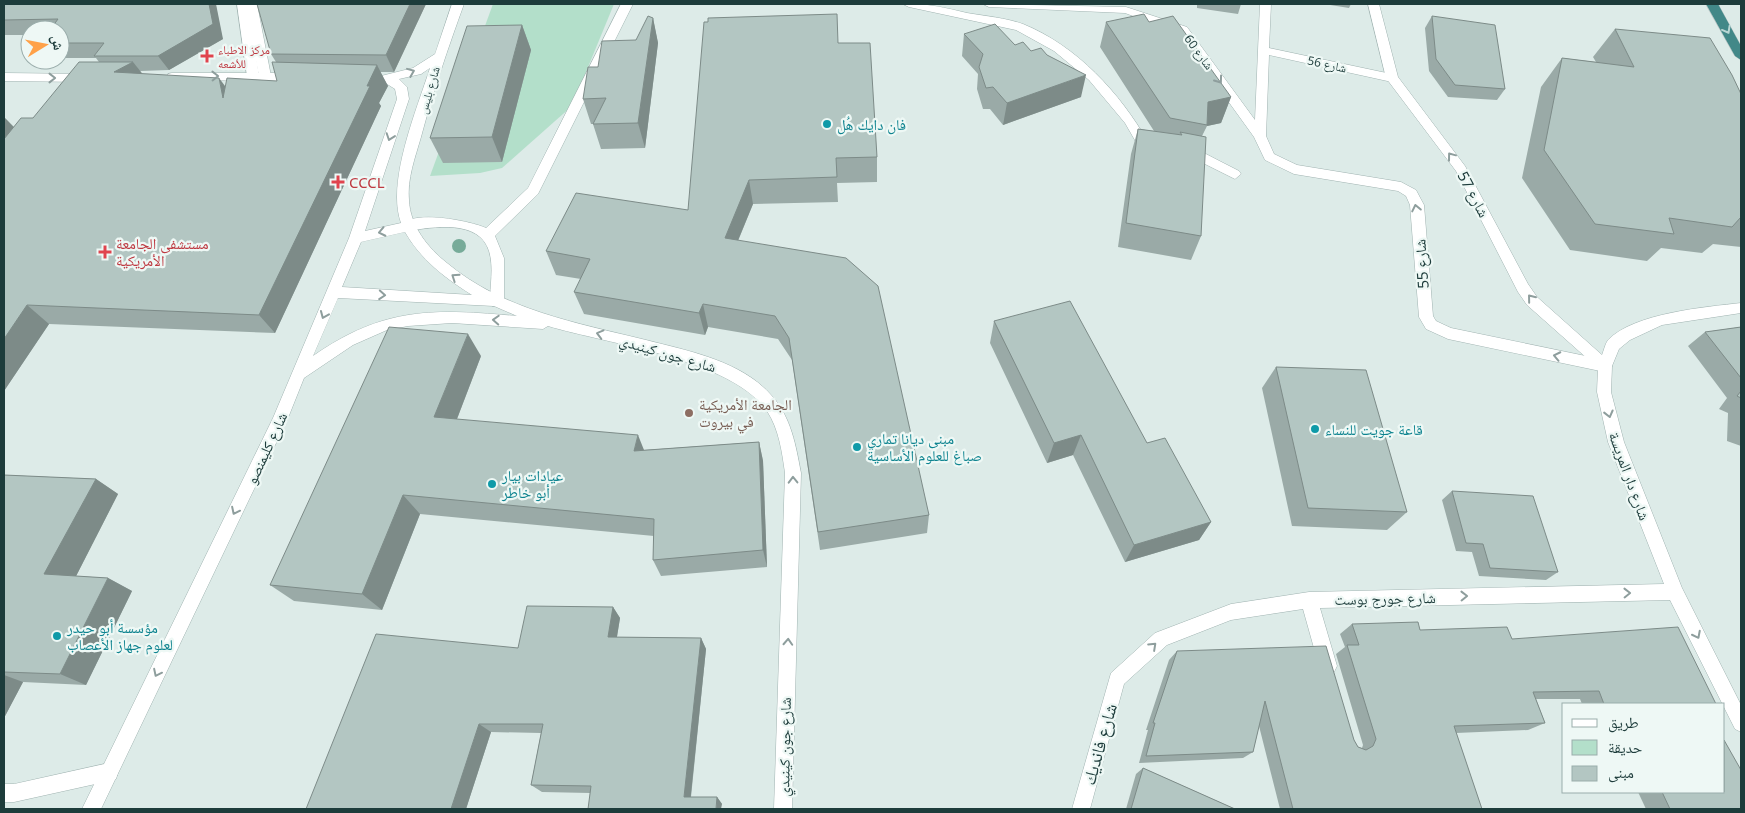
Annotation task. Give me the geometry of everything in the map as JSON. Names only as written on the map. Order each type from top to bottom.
[{"type":"highway","points":[[1712,4],[1741,56]]},
{"type":"street","points":[[242,4],[259,76]]},
{"type":"street","points":[[250,4],[259,76]]},
{"type":"street","name":"شارع بليس","points":[[404,177],[438,57],[458,4]]},
{"type":"street","points":[[487,235],[533,190],[628,4]]},
{"type":"street","points":[[909,4],[1019,28],[1058,48],[1093,77],[1130,121],[1144,146],[1200,156],[1235,174]]},
{"type":"street","name":"شارع 60","points":[[989,4],[1126,10],[1183,30],[1260,136]]},
{"type":"street","points":[[1260,136],[1265,4]]},
{"type":"street","name":"شارع 57","points":[[1373,4],[1392,78],[1461,169],[1532,301],[1605,366]]},
{"type":"street","name":"شارع 56","points":[[1262,50],[1392,78]]},
{"type":"street","points":[[370,78],[390,79],[416,71],[438,57]]},
{"type":"street","points":[[4,77],[98,78]]},
{"type":"street","points":[[156,77],[303,77]]},
{"type":"street","points":[[67,92],[78,78]]},
{"type":"street","name":"شارع كليمنصو","points":[[91,809],[280,418],[334,292],[356,238],[403,99],[401,87],[390,79]]},
{"type":"street","name":"شارع 55","points":[[1260,136],[1269,157],[1294,169],[1401,187],[1411,193],[1417,205],[1426,317],[1431,325],[1448,333],[1605,366]]},
{"type":"street","name":"شارع جون كينيدي","points":[[404,177],[402,201],[408,226],[424,250],[445,271],[496,302],[562,324],[701,360],[727,370],[748,383],[766,400],[780,421],[790,447],[793,472],[783,809]]},
{"type":"street","points":[[334,292],[496,302],[496,253],[487,235],[478,230],[447,222],[408,226],[356,238]]},
{"type":"street","name":"شارع دار المريسة","points":[[1741,308],[1686,315],[1642,327],[1613,345],[1605,366],[1604,392],[1616,442],[1675,592],[1741,723]]},
{"type":"street","points":[[300,373],[341,345],[364,333],[389,324],[413,319],[438,317],[562,324]]},
{"type":"street","name":"شارع جورج بوست","points":[[1117,679],[1161,639],[1231,612],[1308,600],[1675,592]]},
{"type":"street","points":[[1308,600],[1333,682]]},
{"type":"street","name":"شارع فانديك","points":[[1081,809],[1117,679]]},
{"type":"street","points":[[4,793],[14,793],[109,772]]},
{"type":"green space","points":[[493,4],[614,4],[572,106],[502,168],[480,173],[430,176]]},
{"type":"building","points":[[4,4],[209,4],[213,24],[158,56],[94,56],[104,43],[70,43],[70,20],[4,20]]},
{"type":"building","points":[[257,4],[410,4],[386,55],[271,54]]},
{"type":"building","points":[[837,14],[838,43],[870,43],[877,157],[836,158],[837,177],[749,180],[725,238],[846,258],[878,286],[929,515],[818,532],[789,338],[775,316],[703,304],[699,313],[574,292],[590,259],[546,251],[576,193],[688,210],[704,22],[708,22],[708,18]]},
{"type":"building","points":[[1144,14],[1149,22],[1173,16],[1231,97],[1208,102],[1207,125],[1170,118],[1106,22]]},
{"type":"building","points":[[648,16],[653,18],[638,123],[593,124],[606,98],[583,99],[588,67],[598,67],[602,41],[636,40]]},
{"type":"building","points":[[1432,16],[1495,25],[1505,89],[1455,85],[1436,59]]},
{"type":"building","points":[[995,24],[1015,45],[1023,42],[1031,51],[1041,48],[1047,55],[1086,75],[1007,103],[993,87],[986,88],[979,67],[983,54],[964,34]]},
{"type":"building","points":[[522,25],[492,137],[430,138],[467,26]]},
{"type":"building","points":[[1615,29],[1710,38],[1732,75],[1741,94],[1741,217],[1732,227],[1669,218],[1674,234],[1595,224],[1544,150],[1562,58],[1634,67]]},
{"type":"building","points":[[79,62],[133,62],[114,72],[219,78],[223,98],[227,78],[277,81],[272,62],[377,65],[367,86],[370,86],[259,315],[27,305],[4,339],[4,139],[21,118],[33,118]]},
{"type":"building","points":[[1138,129],[1182,135],[1180,132],[1206,137],[1201,236],[1126,223]]},
{"type":"building","points":[[1070,301],[1147,443],[1165,438],[1211,522],[1134,545],[1081,435],[1054,443],[994,321]]},
{"type":"building","points":[[389,327],[468,334],[434,417],[638,435],[634,451],[759,442],[763,550],[653,560],[654,519],[403,495],[362,594],[270,585]]},
{"type":"building","points":[[1741,327],[1741,378],[1705,332]]},
{"type":"building","name":"قاعة جويت للنساء","points":[[1276,367],[1366,370],[1407,512],[1308,508]]},
{"type":"building","name":"مؤسسة أبو حيدر لعلوم جهاز الأعصاب","points":[[4,475],[96,479],[44,574],[108,578],[60,674],[4,672]]},
{"type":"building","points":[[1452,491],[1533,496],[1558,572],[1490,568],[1483,544],[1466,543]]},
{"type":"building","points":[[527,606],[613,607],[608,637],[701,638],[684,797],[717,797],[716,809],[588,809],[591,786],[531,785],[543,724],[479,724],[451,809],[306,809],[376,634],[518,648]]},
{"type":"building","points":[[1418,622],[1420,630],[1507,627],[1512,639],[1678,627],[1716,703],[1604,703],[1599,691],[1533,692],[1545,723],[1454,726],[1482,809],[1293,809],[1265,701],[1253,752],[1146,756],[1155,723],[1153,723],[1177,651],[1326,646],[1354,740],[1358,747],[1366,750],[1373,746],[1376,739],[1347,645],[1359,645],[1352,624]]},
{"type":"building","points":[[1725,742],[1741,770],[1741,809],[1670,809],[1662,793],[1725,793]]},
{"type":"building","points":[[1143,768],[1235,809],[1131,809]]},
{"type":"place","name":"مركز الاطباء للأشعه","points":[[207,56]]},
{"type":"place","name":"فان دايك هُل","points":[[827,124]]},
{"type":"place","name":"CCCL","points":[[338,182]]},
{"type":"place","name":"مستشفى الجامعة الأمريكية","points":[[105,252]]},
{"type":"place","name":"الجامعة الأمريكية في بيروت","points":[[689,413]]},
{"type":"place","name":"قاعة جويت للنساء","points":[[1315,429]]},
{"type":"place","name":"مبنى ديانا تماري صباغ للعلوم الأساسية","points":[[857,447]]},
{"type":"place","name":"عيادات بيار أبو خاطر","points":[[492,484]]},
{"type":"place","name":"مؤسسة أبو حيدر لعلوم جهاز الأعصاب","points":[[57,636]]}]
